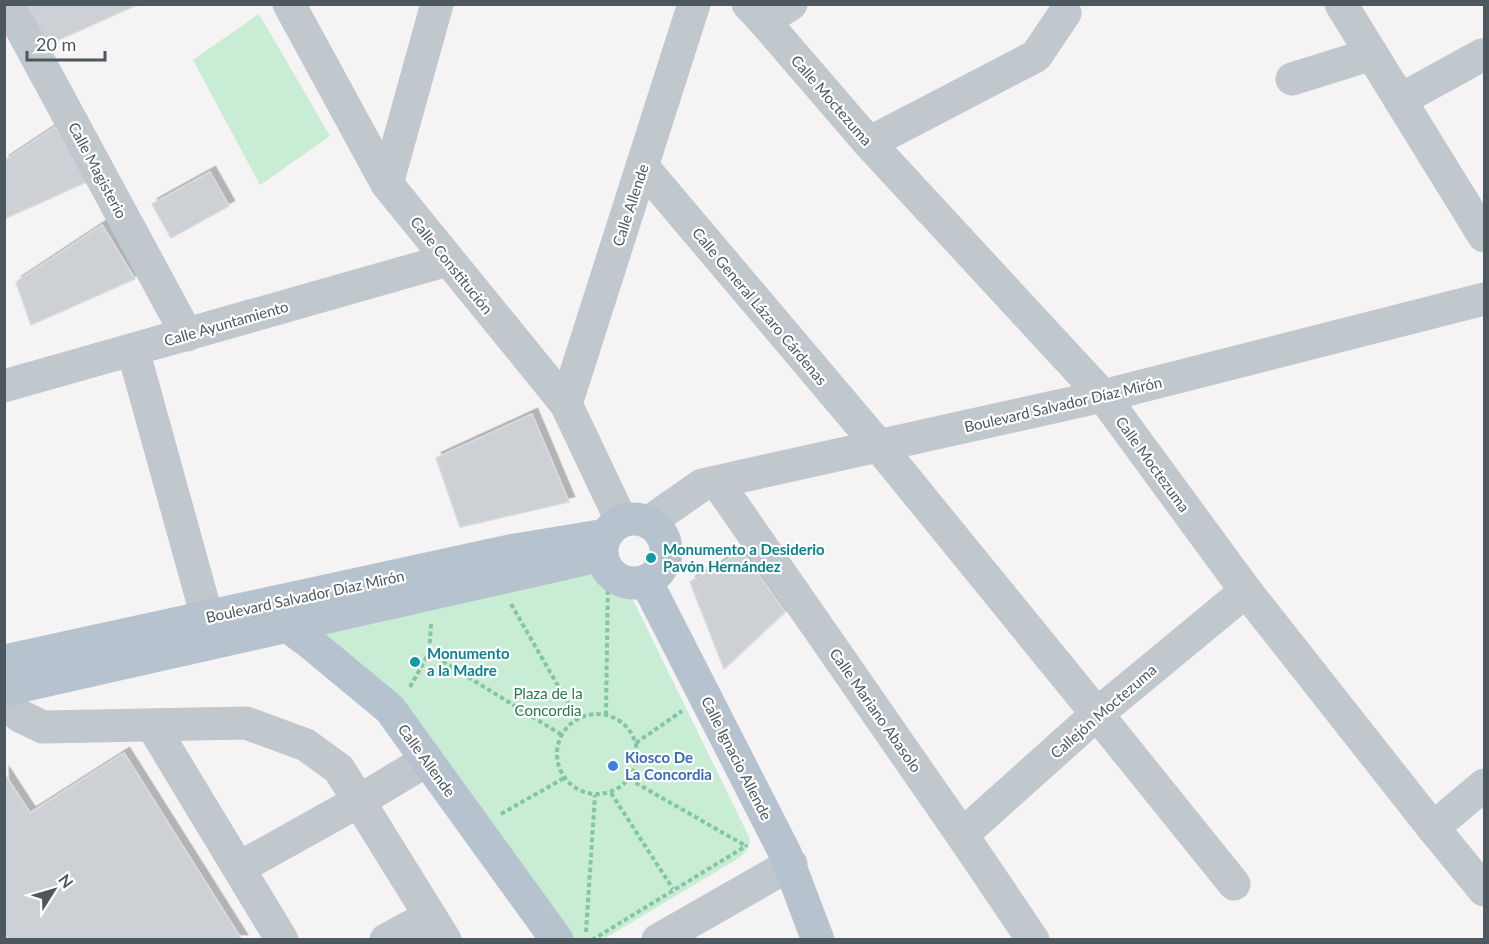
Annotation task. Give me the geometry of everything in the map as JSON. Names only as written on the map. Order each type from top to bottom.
[{"type":"main road","name":"Boulevard Salvador Díaz Mirón","points":[[4,690],[283,614],[619,559]]},
{"type":"main road","name":"Calle Ignacio Allende","points":[[619,559],[791,864],[818,939]]},
{"type":"main road","name":"Boulevard Salvador Díaz Mirón","points":[[4,661],[207,617],[283,614]]},
{"type":"main road","name":"Calle Allende","points":[[283,614],[308,641],[390,709],[557,939]]},
{"type":"street","name":"Calle Magisterio","points":[[8,4],[188,335]]},
{"type":"street","name":"Calle Constitución","points":[[289,4],[387,184],[566,404],[619,559]]},
{"type":"street","points":[[387,184],[437,4]]},
{"type":"street","name":"Calle Allende","points":[[566,404],[694,4]]},
{"type":"street","points":[[1341,4],[1485,236]]},
{"type":"street","name":"Calle Moctezuma","points":[[768,10],[869,143],[1103,396],[1246,591],[1432,828],[1485,890]]},
{"type":"street","points":[[869,143],[1036,56],[1065,12]]},
{"type":"street","points":[[1292,79],[1372,54]]},
{"type":"street","points":[[1400,100],[1482,55]]},
{"type":"street","name":"Calle General Lázaro Cárdenas","points":[[642,166],[878,446]]},
{"type":"street","name":"Calle Ayuntamiento","points":[[4,386],[448,260]]},
{"type":"street","name":"Boulevard Salvador Díaz Mirón","points":[[619,559],[702,485],[1103,396],[1485,299]]},
{"type":"street","points":[[133,350],[207,617]]},
{"type":"street","points":[[878,446],[1234,884]]},
{"type":"street","name":"Calle Mariano Abasolo","points":[[717,482],[1033,939]]},
{"type":"street","name":"Callejón Moctezuma","points":[[962,835],[1097,714],[1246,591]]},
{"type":"street","points":[[4,702],[20,716],[43,727],[246,723],[306,745],[339,769],[438,928],[386,939]]},
{"type":"street","points":[[152,725],[282,939]]},
{"type":"street","points":[[239,868],[427,760]]},
{"type":"street","points":[[1432,828],[1485,785]]},
{"type":"street","points":[[658,939],[791,864]]},
{"type":"path","points":[[606,715],[619,559]]},
{"type":"path","points":[[510,602],[577,719]]},
{"type":"path","points":[[408,691],[429,653],[432,615]]},
{"type":"path","points":[[429,653],[562,735]]},
{"type":"path","points":[[636,743],[682,710],[687,721]]},
{"type":"path","points":[[586,715],[606,715],[625,725],[632,734],[636,743],[637,762],[629,779],[621,788],[611,793],[595,795],[573,787],[564,778],[559,768],[558,745],[568,726],[577,719],[586,715]]},
{"type":"path","points":[[497,816],[564,778]]},
{"type":"path","points":[[629,779],[746,846]]},
{"type":"path","points":[[611,793],[673,889]]},
{"type":"path","points":[[585,939],[595,795]]},
{"type":"path","points":[[741,836],[746,846]]},
{"type":"path","points":[[592,939],[746,846]]},
{"type":"green space","points":[[259,14],[330,136],[260,185],[193,60]]},
{"type":"green space","name":"Plaza de la Concordia","points":[[598,565],[612,571],[625,586],[750,839],[747,850],[739,858],[604,939],[566,939],[324,637],[325,632]]},
{"type":"building","points":[[28,4],[139,4],[43,47]]},
{"type":"building","points":[[55,127],[89,181],[4,219],[4,161]]},
{"type":"building","points":[[210,172],[229,206],[171,238],[152,204]]},
{"type":"building","points":[[102,225],[135,279],[31,325],[16,282]]},
{"type":"building","points":[[532,414],[569,502],[460,527],[436,458]]},
{"type":"building","points":[[742,551],[785,612],[724,669],[690,582]]},
{"type":"building","points":[[124,753],[242,940],[9,940],[4,933],[4,773],[30,813]]},
{"type":"place","name":"Monumento a Desiderio Pavón Hernández","points":[[651,558]]},
{"type":"place","name":"Monumento a la Madre","points":[[415,662]]},
{"type":"place","name":"Kiosco De La Concordia","points":[[613,766]]}]
